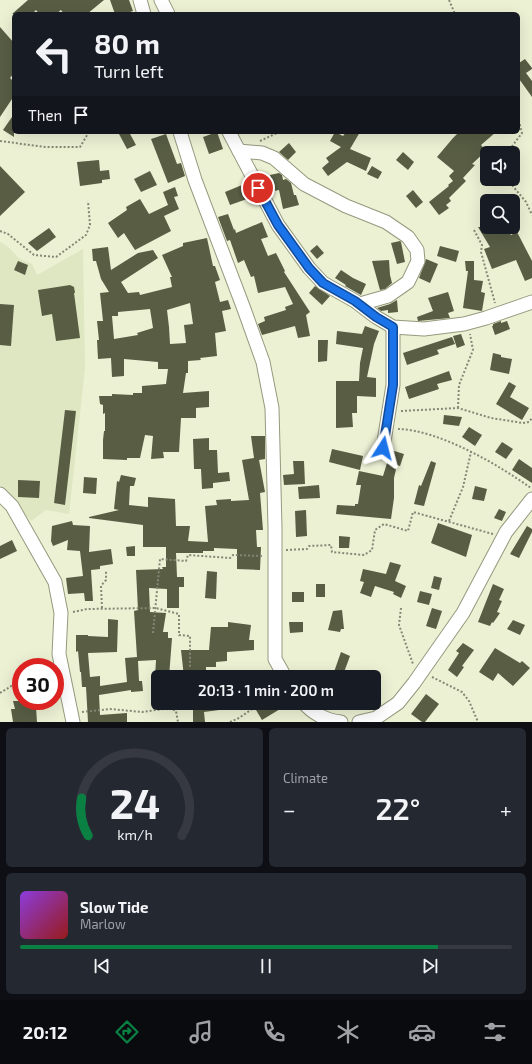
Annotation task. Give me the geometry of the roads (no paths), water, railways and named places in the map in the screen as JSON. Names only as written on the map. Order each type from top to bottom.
[{"type":"street","points":[[140,0],[143,12]]},
{"type":"street","points":[[161,0],[167,12]]},
{"type":"street","points":[[181,134],[195,180],[263,362],[272,408],[275,553],[275,659],[281,670]]},
{"type":"street","points":[[230,134],[278,225],[309,268],[323,283],[360,304],[376,317],[393,327],[424,329],[467,323],[532,302]]},
{"type":"street","points":[[239,151],[262,153],[274,158],[304,184],[346,206],[386,222],[408,237],[417,250],[418,261],[408,282],[388,296],[360,304]]},
{"type":"street","points":[[383,448],[393,385],[393,327]]},
{"type":"street","points":[[0,494],[12,506],[55,582],[61,613],[59,654],[72,718]]},
{"type":"street","points":[[359,722],[376,718],[398,703],[420,675],[463,613],[503,537],[532,499]]},
{"type":"street","points":[[309,710],[333,722],[341,722]]}]
